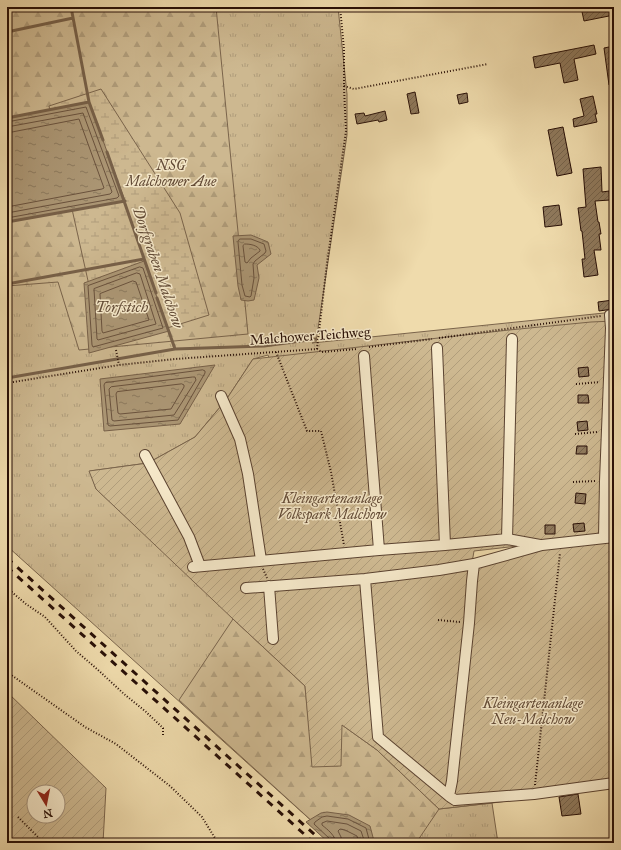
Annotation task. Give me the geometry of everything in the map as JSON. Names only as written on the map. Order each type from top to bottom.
[{"type":"lane","points":[[246,588],[365,579],[439,570],[474,564],[542,545],[609,538],[605,481],[612,315]]},
{"type":"lane","points":[[507,539],[512,339]]},
{"type":"lane","points":[[436,348],[445,545]]},
{"type":"lane","points":[[364,356],[379,550]]},
{"type":"lane","points":[[221,396],[240,438],[248,474],[261,560]]},
{"type":"lane","points":[[144,455],[189,537],[197,566],[507,539],[542,545]]},
{"type":"lane","points":[[449,796],[452,781],[474,564]]},
{"type":"lane","points":[[365,579],[378,737],[449,796],[455,800],[534,794],[614,782]]},
{"type":"lane","points":[[269,586],[272,639]]},
{"type":"path","points":[[317,349],[327,263],[346,131],[344,50],[340,7]]},
{"type":"path","points":[[344,87],[354,89],[488,64]]},
{"type":"path","name":"Malchower Teichweg","points":[[7,384],[119,365],[174,359],[317,349],[322,352],[363,348],[612,315]]},
{"type":"path","points":[[116,350],[119,365]]},
{"type":"path","points":[[276,352],[307,431],[321,431],[331,472],[346,553]]},
{"type":"path","points":[[576,384],[609,381]]},
{"type":"path","points":[[575,434],[607,431]]},
{"type":"path","points":[[573,482],[605,481]]},
{"type":"path","points":[[534,794],[560,556],[559,543]]},
{"type":"path","points":[[261,560],[269,586]]},
{"type":"path","points":[[7,588],[45,617],[76,651],[145,711],[163,728],[163,735]]},
{"type":"path","points":[[438,620],[469,623]]},
{"type":"path","points":[[7,672],[85,727],[116,744],[170,786],[202,817],[218,843]]},
{"type":"path","points":[[18,818],[44,843]]},
{"type":"path","points":[[613,843],[614,834]]},
{"type":"green space","name":"NSG Malchower Aue","points":[[7,7],[338,7],[347,94],[347,135],[316,342],[312,343],[614,312],[614,321],[269,358],[268,355],[253,359],[226,400],[195,437],[148,463],[90,471],[96,489],[439,809],[492,803],[498,843],[336,843],[7,546]]},
{"type":"green space","points":[[7,7],[216,7],[248,334],[79,350],[58,282],[7,286]]},
{"type":"green space","points":[[101,89],[180,213],[209,315],[103,348],[49,106]]},
{"type":"green space","name":"Kleingartenanlage Volkspark Malchow","points":[[614,321],[614,535],[474,551],[471,569],[540,549],[614,539],[614,756],[610,788],[439,809],[377,750],[342,725],[341,766],[312,767],[305,686],[96,489],[89,471],[148,463],[195,437],[226,400],[253,359],[509,330]]},
{"type":"green space","points":[[233,619],[305,686],[313,767],[342,725],[377,750],[439,809],[416,843],[336,843],[179,700]]},
{"type":"green space","points":[[7,692],[106,788],[103,843],[7,843]]},
{"type":"water","points":[[89,102],[125,201],[7,222],[7,118]]},
{"type":"water","points":[[251,235],[268,242],[271,254],[257,265],[259,278],[254,300],[248,301],[241,300],[238,286],[233,236]]},
{"type":"water","name":"Torfstich","points":[[144,261],[169,331],[89,353],[84,283]]},
{"type":"water","points":[[215,365],[180,424],[104,431],[100,379]]},
{"type":"water","points":[[327,812],[349,815],[370,826],[374,841],[372,843],[329,843],[306,822],[321,813]]},
{"type":"building","points":[[581,7],[614,7],[614,15],[584,21]]},
{"type":"building","points":[[594,45],[596,54],[574,59],[578,80],[564,83],[560,63],[535,68],[533,57]]},
{"type":"building","points":[[614,46],[614,85],[609,85],[604,48]]},
{"type":"building","points":[[415,92],[419,113],[411,114],[407,94]]},
{"type":"building","points":[[467,93],[468,102],[459,104],[457,95]]},
{"type":"building","points":[[593,96],[597,114],[595,114],[597,122],[574,127],[573,119],[584,116],[580,99]]},
{"type":"building","points":[[385,111],[387,120],[357,124],[355,114],[364,113],[365,116]]},
{"type":"building","points":[[563,127],[572,173],[557,176],[548,130]]},
{"type":"building","points":[[601,167],[602,192],[609,191],[610,200],[595,201],[601,234],[599,234],[601,250],[594,250],[598,275],[584,277],[582,259],[585,259],[578,208],[586,207],[583,169]]},
{"type":"building","points":[[559,205],[562,225],[545,227],[543,207]]},
{"type":"building","points":[[613,300],[614,308],[599,311],[598,302]]},
{"type":"building","points":[[588,367],[589,376],[579,377],[578,368]]},
{"type":"building","points":[[578,395],[588,395],[589,403],[578,403]]},
{"type":"building","points":[[587,421],[588,430],[578,431],[577,422]]},
{"type":"building","points":[[577,446],[587,446],[587,454],[576,454]]},
{"type":"building","points":[[576,493],[586,494],[585,504],[575,503]]},
{"type":"building","points":[[584,523],[585,531],[574,532],[573,524]]},
{"type":"building","points":[[545,525],[555,525],[555,534],[545,534]]},
{"type":"building","points":[[578,794],[581,814],[562,816],[559,797]]},
{"type":"waterway","name":"Dorfgraben Malchow","points":[[71,7],[89,102],[103,140]]},
{"type":"waterway","points":[[7,32],[73,18]]},
{"type":"waterway","points":[[7,118],[89,102]]},
{"type":"waterway","name":"Dorfgraben Malchow","points":[[107,152],[156,293]]},
{"type":"waterway","points":[[7,222],[125,201]]},
{"type":"waterway","points":[[7,284],[144,259]]},
{"type":"waterway","name":"Dorfgraben Malchow","points":[[157,298],[175,349]]},
{"type":"waterway","points":[[7,378],[175,349],[264,346],[316,339]]},
{"type":"railway","points":[[7,558],[324,843]]},
{"type":"railway","points":[[7,567],[314,843]]},
{"type":"park label","name":"Kleingartenanlage Neu-Malchow","points":[[533,712]]}]
